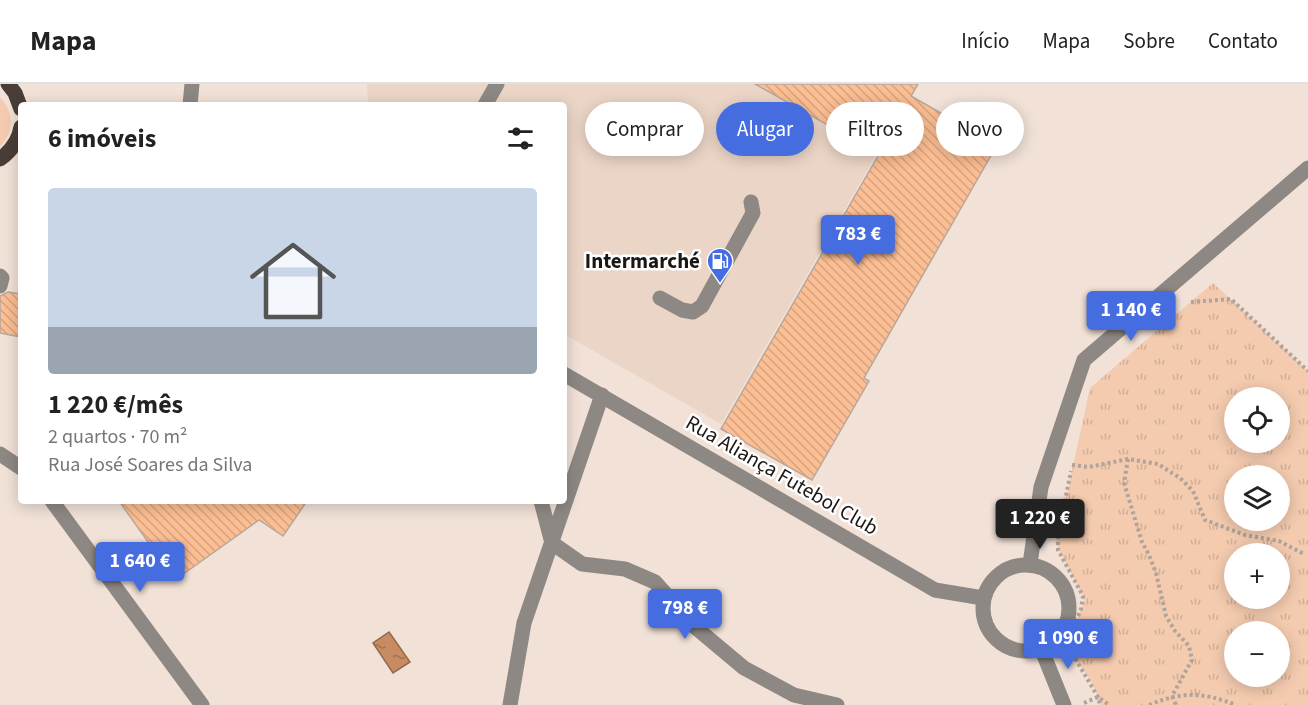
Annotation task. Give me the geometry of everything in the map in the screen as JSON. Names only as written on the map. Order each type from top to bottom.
[{"type":"main road","points":[[8,84],[18,102]]},
{"type":"main road","points":[[0,159],[13,147],[18,138]]},
{"type":"street","points":[[190,102],[192,84]]},
{"type":"street","points":[[487,102],[497,84]]},
{"type":"street","points":[[1030,564],[1041,487],[1084,360],[1308,168]]},
{"type":"street","points":[[660,298],[682,310],[693,312],[702,306],[753,213],[751,202]]},
{"type":"street","points":[[0,276],[2,278],[0,286]]},
{"type":"street","name":"Rua Aliança Futebol Club","points":[[567,376],[935,590],[983,598]]},
{"type":"street","points":[[567,498],[602,394]]},
{"type":"street","points":[[0,454],[18,466]]},
{"type":"street","points":[[54,504],[202,705]]},
{"type":"street","points":[[542,504],[552,543],[582,564],[625,569],[655,582],[695,627],[744,668],[794,695],[837,705]]},
{"type":"street","points":[[510,705],[524,623],[565,504]]},
{"type":"street","points":[[1030,564],[1044,568],[1056,576],[1065,588],[1069,602],[1069,616],[1063,630],[1054,641],[1029,651],[1016,650],[1004,645],[994,637],[986,626],[982,613],[983,598],[988,585],[996,576],[1012,567],[1030,564]]},
{"type":"street","points":[[1041,648],[1064,705]]},
{"type":"path","points":[[1191,302],[1231,299],[1308,371]]},
{"type":"path","points":[[1074,457],[1058,533],[1058,550],[1083,596],[1081,609],[1070,635],[1076,660],[1098,697],[1100,705]]},
{"type":"path","points":[[1072,465],[1089,467],[1128,459],[1158,464],[1180,478],[1193,491],[1205,520],[1245,535],[1279,541],[1304,554]]},
{"type":"path","points":[[1128,459],[1124,483],[1142,542],[1156,573],[1166,616],[1175,631],[1189,646],[1192,660],[1172,696]]},
{"type":"path","points":[[1149,705],[1172,696],[1211,695],[1236,705]]},
{"type":"path","points":[[1172,696],[1176,705]]},
{"type":"path","points":[[1079,705],[1098,697]]},
{"type":"path","points":[[1098,697],[1109,705]]},
{"type":"shaded area","points":[[367,84],[917,84],[907,102],[826,102],[826,156],[875,156],[721,424],[567,336],[567,102],[368,102]]},
{"type":"green space","points":[[0,97],[8,109],[11,122],[8,135],[0,147]]},
{"type":"green space","points":[[1213,283],[1308,371],[1308,705],[1100,705],[1087,675],[1063,651],[1085,600],[1056,544],[1090,388]]},
{"type":"water","points":[[389,632],[410,662],[393,673],[373,643]]},
{"type":"building","points":[[755,84],[918,84],[911,96],[922,102],[826,102],[826,124],[814,117],[814,102],[787,102]]},
{"type":"building","points":[[924,103],[936,110],[936,156],[991,156],[864,378],[869,381],[812,480],[721,429],[878,156],[924,156]]},
{"type":"building","points":[[8,292],[18,294],[18,336],[0,333],[0,296]]},
{"type":"building","points":[[121,504],[305,504],[283,536],[259,520],[175,580]]},
{"type":"place","name":"Intermarché","points":[[720,284]]}]
